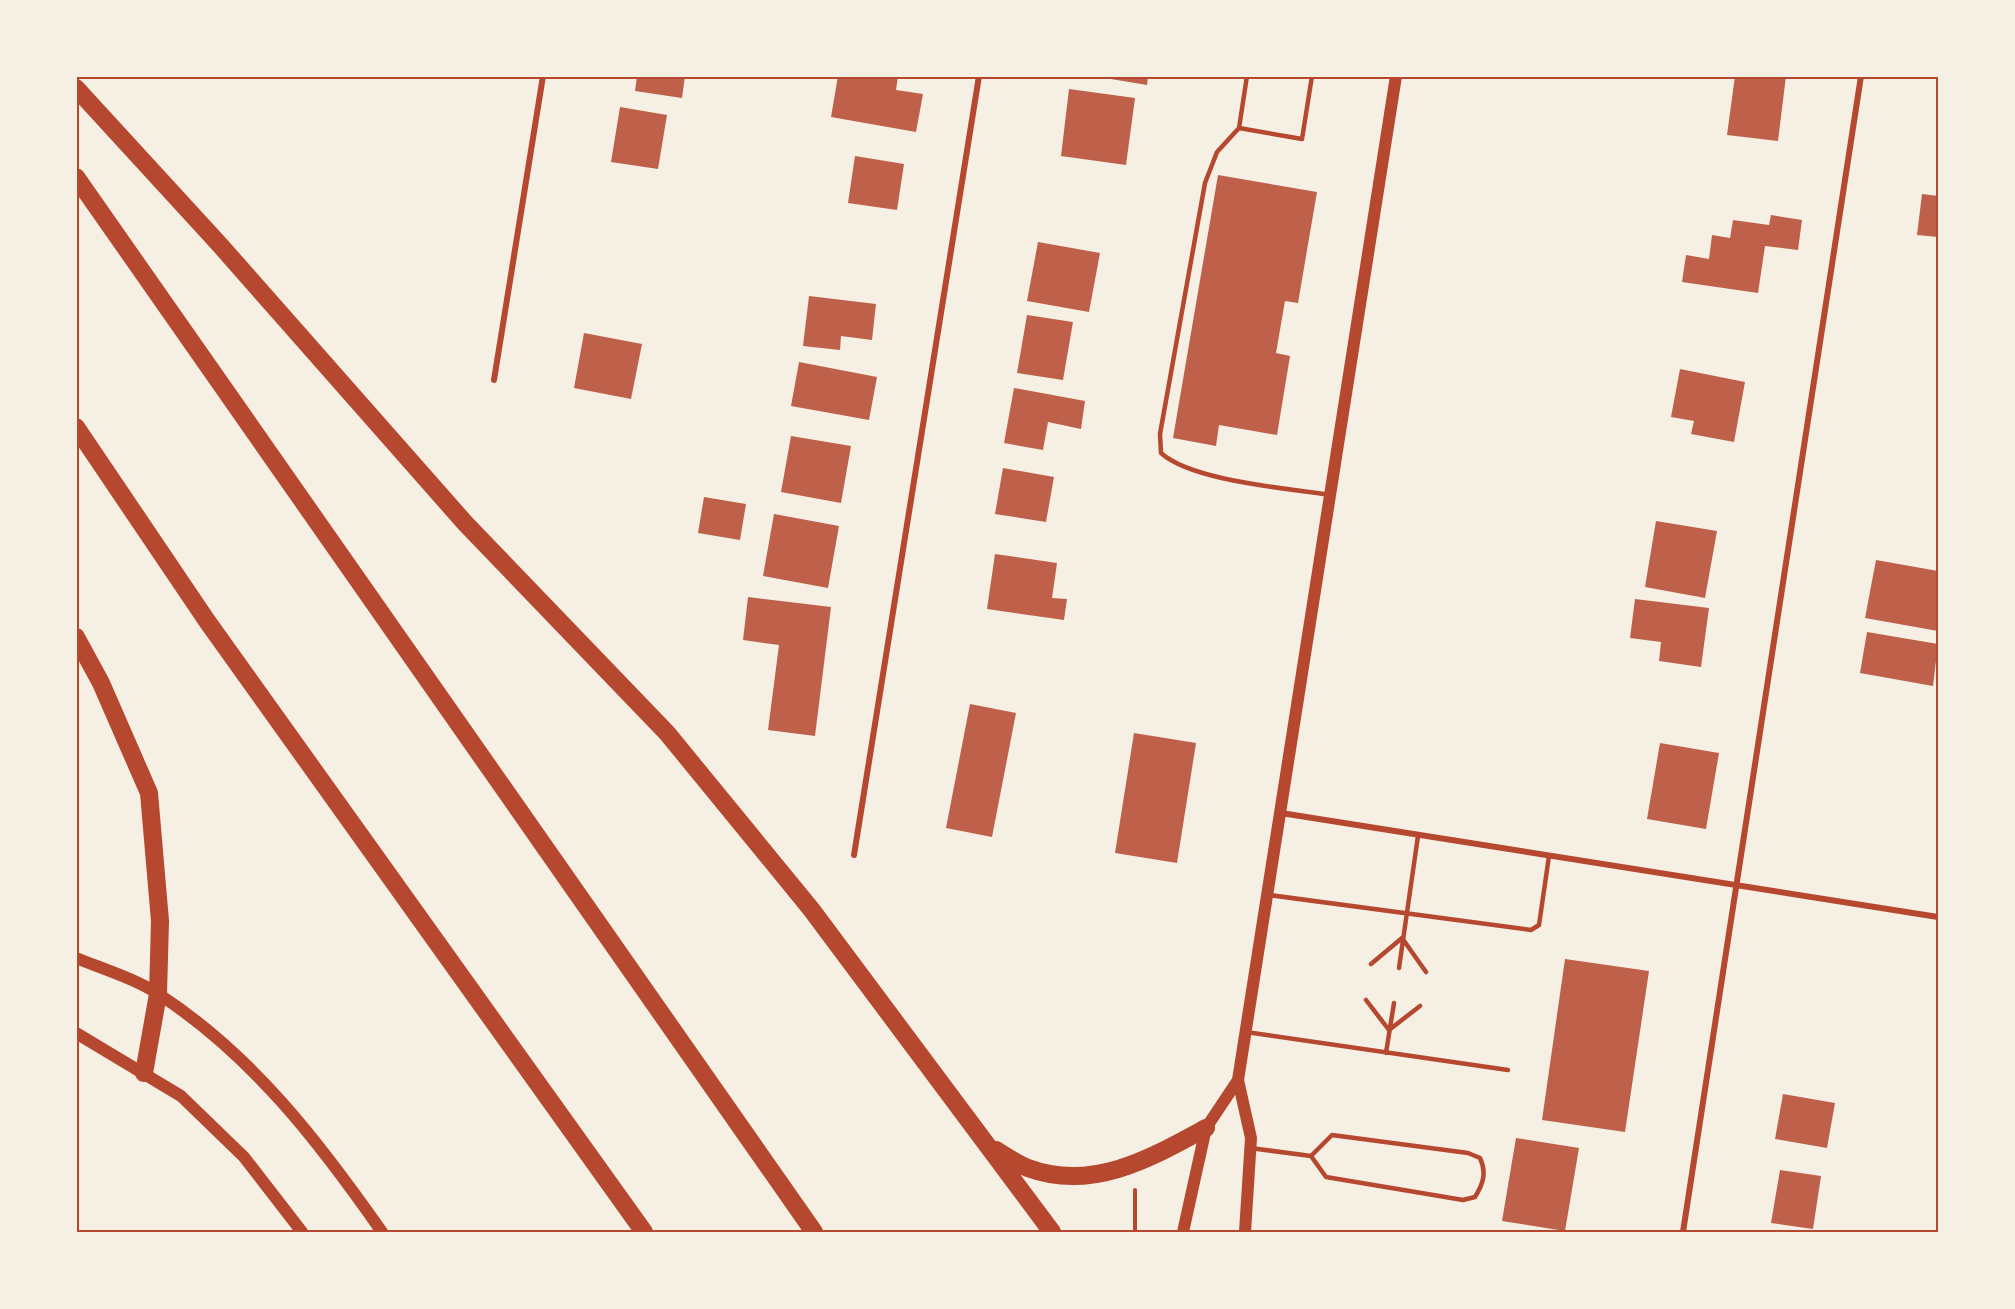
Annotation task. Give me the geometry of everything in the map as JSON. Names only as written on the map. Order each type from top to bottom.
[{"type":"highway","points":[[76,88],[220,245],[465,523],[667,733],[811,909],[1052,1233]]},
{"type":"highway","points":[[76,177],[814,1233]]},
{"type":"highway","points":[[76,427],[207,621],[644,1233]]},
{"type":"highway","points":[[76,637],[101,683],[149,793],[160,921],[158,994],[144,1073]]},
{"type":"highway","points":[[988,1145],[1027,1168],[1064,1177],[1099,1174],[1130,1167],[1206,1128]]},
{"type":"main road","points":[[1245,1233],[1251,1138],[1238,1080],[1269,895],[1396,76]]},
{"type":"main road","points":[[76,958],[158,994],[224,1042],[278,1096],[329,1157],[382,1233]]},
{"type":"main road","points":[[76,1033],[181,1096],[244,1157],[302,1233]]},
{"type":"main road","points":[[1183,1233],[1206,1128],[1238,1080]]},
{"type":"street","points":[[494,380],[543,76]]},
{"type":"street","points":[[854,855],[979,76]]},
{"type":"street","points":[[1683,1233],[1861,76]]},
{"type":"street","points":[[1281,813],[1938,917]]},
{"type":"lane","points":[[1247,76],[1239,128],[1217,152],[1205,183],[1160,434],[1161,453],[1173,464],[1196,472],[1331,495]]},
{"type":"lane","points":[[1239,128],[1302,139],[1312,76]]},
{"type":"lane","points":[[1399,968],[1418,836]]},
{"type":"lane","points":[[1269,895],[1532,930],[1539,925],[1549,856]]},
{"type":"lane","points":[[1371,964],[1402,938]]},
{"type":"lane","points":[[1402,938],[1426,972]]},
{"type":"lane","points":[[1366,1000],[1389,1030]]},
{"type":"lane","points":[[1386,1053],[1394,1003]]},
{"type":"lane","points":[[1389,1030],[1420,1006]]},
{"type":"lane","points":[[1246,1032],[1508,1070]]},
{"type":"lane","points":[[1250,1148],[1311,1156],[1326,1177],[1463,1200],[1475,1197],[1482,1185],[1484,1168],[1480,1158],[1468,1154],[1332,1135],[1311,1156]]},
{"type":"path","points":[[1135,1186],[1135,1233]]},
{"type":"building","points":[[637,76],[685,76],[682,98],[635,91]]},
{"type":"building","points":[[838,76],[898,76],[896,90],[923,94],[916,132],[831,117]]},
{"type":"building","points":[[1093,76],[1148,76],[1147,85]]},
{"type":"building","points":[[1735,76],[1786,76],[1778,141],[1727,135]]},
{"type":"building","points":[[1069,89],[1135,98],[1126,165],[1061,156]]},
{"type":"building","points":[[620,107],[667,115],[658,169],[611,162]]},
{"type":"building","points":[[855,156],[904,164],[897,210],[848,203]]},
{"type":"building","points":[[1218,175],[1317,192],[1298,303],[1285,301],[1276,353],[1290,356],[1277,435],[1219,425],[1216,446],[1173,438]]},
{"type":"building","points":[[1922,194],[1938,196],[1938,237],[1917,235]]},
{"type":"building","points":[[1771,215],[1802,220],[1798,250],[1765,246],[1758,293],[1682,282],[1686,255],[1709,259],[1712,235],[1730,238],[1733,220],[1769,225]]},
{"type":"building","points":[[1038,242],[1100,253],[1089,312],[1027,301]]},
{"type":"building","points":[[809,296],[876,304],[872,340],[841,336],[840,350],[803,346]]},
{"type":"building","points":[[1027,315],[1073,322],[1063,380],[1017,373]]},
{"type":"building","points":[[584,333],[642,344],[631,399],[574,388]]},
{"type":"building","points":[[799,362],[877,377],[869,420],[791,406]]},
{"type":"building","points":[[1680,369],[1745,382],[1734,442],[1691,434],[1694,421],[1671,417]]},
{"type":"building","points":[[1014,388],[1085,401],[1081,429],[1048,422],[1043,450],[1004,443]]},
{"type":"building","points":[[791,436],[851,446],[841,503],[781,492]]},
{"type":"building","points":[[1003,468],[1054,477],[1046,522],[995,514]]},
{"type":"building","points":[[704,497],[746,504],[740,540],[698,533]]},
{"type":"building","points":[[774,514],[839,526],[828,588],[763,576]]},
{"type":"building","points":[[1656,521],[1717,531],[1705,598],[1645,587]]},
{"type":"building","points":[[995,554],[1057,563],[1052,598],[1067,599],[1064,620],[987,609]]},
{"type":"building","points":[[1876,560],[1938,571],[1938,631],[1865,618]]},
{"type":"building","points":[[748,597],[831,607],[815,736],[768,730],[779,645],[743,640]]},
{"type":"building","points":[[1635,599],[1709,608],[1701,667],[1659,661],[1661,642],[1630,638]]},
{"type":"building","points":[[1867,632],[1938,644],[1933,686],[1860,673]]},
{"type":"building","points":[[970,704],[1016,713],[992,837],[946,828]]},
{"type":"building","points":[[1134,733],[1196,743],[1177,863],[1115,853]]},
{"type":"building","points":[[1660,743],[1719,753],[1706,829],[1647,819]]},
{"type":"building","points":[[1565,959],[1649,971],[1625,1132],[1542,1120]]},
{"type":"building","points":[[1783,1094],[1835,1103],[1827,1148],[1775,1139]]},
{"type":"building","points":[[1516,1138],[1579,1148],[1565,1231],[1502,1221]]},
{"type":"building","points":[[1780,1170],[1821,1176],[1813,1229],[1771,1223]]}]
